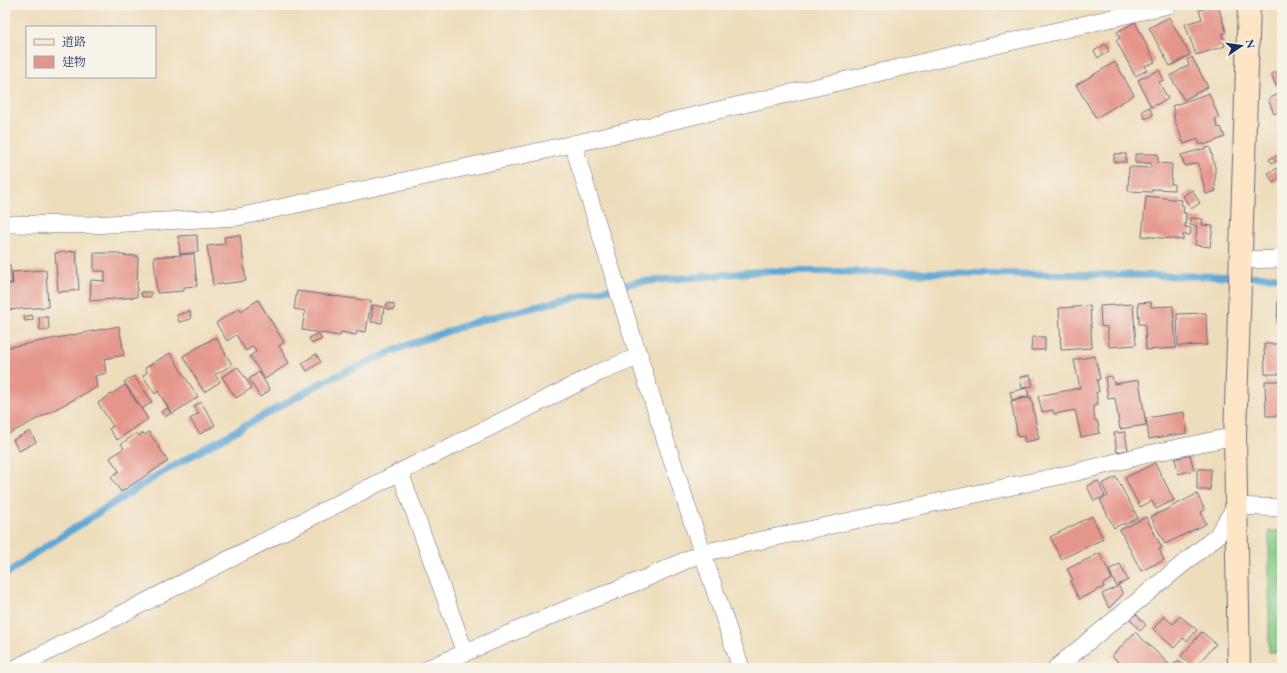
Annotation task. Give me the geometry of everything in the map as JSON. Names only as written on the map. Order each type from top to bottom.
[{"type":"street","points":[[5,224],[91,225],[238,217],[573,144],[1168,5]]},
{"type":"street","points":[[1239,668],[1235,436],[1249,5]]},
{"type":"street","points":[[573,144],[612,275],[640,356],[702,553],[741,668]]},
{"type":"street","points":[[1241,260],[1282,259]]},
{"type":"street","points":[[16,668],[400,472],[600,372],[640,356]]},
{"type":"street","points":[[429,668],[565,610],[644,579],[702,553],[1235,436]]},
{"type":"street","points":[[400,472],[465,653]]},
{"type":"street","points":[[1236,506],[1282,508]]},
{"type":"street","points":[[1056,668],[1217,536],[1236,506]]},
{"type":"green space","points":[[1269,531],[1282,531],[1282,652],[1269,652]]},
{"type":"building","points":[[1218,5],[1226,32],[1222,34],[1225,46],[1196,55],[1185,24],[1202,19],[1199,10]]},
{"type":"building","points":[[1169,17],[1190,55],[1170,66],[1149,28]]},
{"type":"building","points":[[1135,22],[1155,62],[1145,66],[1147,70],[1135,76],[1116,40],[1120,38],[1117,32]]},
{"type":"building","points":[[1105,44],[1109,51],[1098,58],[1094,51]]},
{"type":"building","points":[[1192,57],[1208,87],[1184,100],[1170,76],[1189,65],[1187,60]]},
{"type":"building","points":[[1115,62],[1134,95],[1096,118],[1076,85]]},
{"type":"building","points":[[1159,70],[1164,80],[1159,82],[1168,99],[1151,107],[1138,80]]},
{"type":"building","points":[[1282,70],[1282,88],[1281,84],[1276,86],[1271,74]]},
{"type":"building","points":[[1209,93],[1219,118],[1215,119],[1218,128],[1221,127],[1225,137],[1204,145],[1203,143],[1200,145],[1198,139],[1184,144],[1173,116],[1175,115],[1172,106]]},
{"type":"building","points":[[1281,93],[1282,110],[1274,114],[1268,99]]},
{"type":"building","points":[[1149,107],[1153,115],[1145,119],[1142,111]]},
{"type":"building","points":[[1210,147],[1215,167],[1216,191],[1206,194],[1198,163],[1186,166],[1181,155]]},
{"type":"building","points":[[1114,154],[1126,154],[1126,162],[1114,162]]},
{"type":"building","points":[[1135,154],[1158,154],[1158,163],[1172,164],[1171,184],[1174,184],[1174,190],[1152,189],[1152,192],[1128,191],[1129,167],[1151,168],[1151,163],[1135,163]]},
{"type":"building","points":[[1278,155],[1280,160],[1272,163],[1269,159]]},
{"type":"building","points":[[1282,166],[1282,178],[1273,183],[1268,173]]},
{"type":"building","points":[[1192,190],[1200,203],[1191,209],[1183,196]]},
{"type":"building","points":[[1146,196],[1182,200],[1181,205],[1184,206],[1183,213],[1186,213],[1185,227],[1191,228],[1190,235],[1183,235],[1183,240],[1142,236]]},
{"type":"building","points":[[1190,218],[1203,219],[1202,225],[1213,226],[1210,247],[1195,245],[1197,226],[1190,225]]},
{"type":"building","points":[[197,235],[198,252],[180,254],[178,236]]},
{"type":"building","points":[[240,235],[246,281],[213,285],[207,246],[225,244],[224,237]]},
{"type":"building","points":[[76,251],[79,290],[58,292],[55,253]]},
{"type":"building","points":[[94,253],[119,253],[119,255],[138,256],[137,297],[90,301],[91,280],[105,281],[105,271],[94,271]]},
{"type":"building","points":[[194,254],[197,286],[184,287],[184,291],[157,293],[154,257]]},
{"type":"building","points":[[5,265],[10,265],[12,283],[5,283]]},
{"type":"building","points":[[46,270],[48,307],[7,310],[6,284],[13,284],[12,272]]},
{"type":"building","points":[[297,291],[371,301],[366,332],[357,331],[356,335],[341,332],[340,336],[302,330],[305,311],[294,309]]},
{"type":"building","points":[[141,292],[151,292],[151,297],[142,297]]},
{"type":"building","points":[[1278,292],[1282,292],[1282,324],[1277,324]]},
{"type":"building","points":[[258,300],[284,342],[279,346],[289,363],[265,379],[250,356],[256,352],[253,346],[246,351],[236,335],[227,341],[216,323],[239,308],[241,311]]},
{"type":"building","points":[[1151,302],[1151,307],[1173,306],[1176,348],[1146,350],[1145,324],[1139,324],[1138,303]]},
{"type":"building","points":[[387,303],[394,304],[394,310],[386,309]]},
{"type":"building","points":[[1133,304],[1136,345],[1109,347],[1107,327],[1101,326],[1100,306]]},
{"type":"building","points":[[373,305],[384,307],[382,323],[371,322]]},
{"type":"building","points":[[1090,306],[1092,348],[1061,350],[1059,308]]},
{"type":"building","points":[[190,311],[191,319],[179,322],[177,315]]},
{"type":"building","points":[[1206,313],[1207,345],[1178,346],[1177,314]]},
{"type":"building","points":[[32,315],[33,320],[25,321],[24,317]]},
{"type":"building","points":[[39,317],[48,317],[49,330],[40,330]]},
{"type":"building","points":[[119,326],[124,355],[104,359],[106,373],[95,376],[97,387],[5,436],[5,348]]},
{"type":"building","points":[[318,333],[322,339],[312,344],[309,338]]},
{"type":"building","points":[[216,337],[232,365],[215,375],[220,382],[204,392],[183,356]]},
{"type":"building","points":[[1032,337],[1045,337],[1045,350],[1031,350]]},
{"type":"building","points":[[1264,344],[1281,344],[1282,374],[1265,374]]},
{"type":"building","points":[[170,353],[198,397],[172,414],[158,391],[155,394],[143,376],[147,372],[145,368]]},
{"type":"building","points":[[316,354],[321,362],[307,371],[302,363]]},
{"type":"building","points":[[1095,356],[1100,379],[1097,380],[1099,392],[1096,392],[1098,405],[1093,406],[1095,421],[1097,420],[1100,433],[1081,437],[1075,410],[1054,414],[1053,410],[1042,412],[1038,396],[1080,388],[1074,360]]},
{"type":"building","points":[[238,367],[252,388],[236,398],[222,377]]},
{"type":"building","points":[[259,372],[270,390],[260,397],[249,379]]},
{"type":"building","points":[[1030,375],[1033,386],[1022,388],[1020,377]]},
{"type":"building","points":[[134,376],[152,402],[142,409],[124,382]]},
{"type":"building","points":[[1112,376],[1114,384],[1139,380],[1146,425],[1120,429],[1115,398],[1108,399],[1105,377]]},
{"type":"building","points":[[1265,381],[1282,381],[1282,416],[1266,416]]},
{"type":"building","points":[[125,385],[148,419],[117,440],[109,429],[113,426],[98,403]]},
{"type":"building","points":[[1027,388],[1029,396],[1012,400],[1010,392]]},
{"type":"building","points":[[1031,397],[1039,439],[1025,442],[1024,436],[1018,437],[1011,401]]},
{"type":"building","points":[[201,402],[215,425],[200,434],[190,419],[199,413],[194,406]]},
{"type":"building","points":[[167,408],[171,413],[165,417],[161,412]]},
{"type":"building","points":[[1184,412],[1187,433],[1149,439],[1146,418]]},
{"type":"building","points":[[30,431],[36,442],[19,451],[13,440]]},
{"type":"building","points":[[149,432],[168,461],[121,492],[111,477],[119,471],[110,458],[124,448],[121,444],[137,433],[139,436],[143,433],[145,435]]},
{"type":"building","points":[[1125,432],[1128,450],[1117,452],[1114,433]]},
{"type":"building","points":[[1190,455],[1194,470],[1179,474],[1175,459]]},
{"type":"building","points":[[1155,463],[1174,500],[1156,509],[1152,501],[1140,507],[1125,478]]},
{"type":"building","points":[[1197,469],[1211,469],[1210,490],[1197,490]]},
{"type":"building","points":[[1116,477],[1138,518],[1114,528],[1100,500],[1108,496],[1102,484]]},
{"type":"building","points":[[1098,481],[1105,496],[1094,501],[1087,486]]},
{"type":"building","points":[[1197,494],[1205,510],[1201,512],[1206,524],[1165,544],[1151,517]]},
{"type":"building","points":[[1092,516],[1103,539],[1061,559],[1050,537]]},
{"type":"building","points":[[1146,517],[1162,548],[1159,549],[1164,560],[1141,571],[1120,530]]},
{"type":"building","points":[[1100,553],[1112,579],[1103,584],[1104,587],[1079,599],[1070,581],[1073,580],[1067,569]]},
{"type":"building","points":[[1120,564],[1128,580],[1118,585],[1123,594],[1109,608],[1102,594],[1117,587],[1109,570]]},
{"type":"building","points":[[1136,614],[1146,625],[1140,631],[1130,619]]},
{"type":"building","points":[[1164,616],[1173,624],[1180,616],[1197,630],[1187,641],[1183,638],[1174,648],[1153,629]]},
{"type":"building","points":[[1135,632],[1173,668],[1124,668],[1112,656]]},
{"type":"building","points":[[1202,632],[1216,644],[1194,668],[1181,656]]},
{"type":"building","points":[[1179,660],[1186,668],[1178,668],[1174,664]]},
{"type":"waterway","points":[[5,575],[34,554],[161,473],[323,382],[405,346],[481,320],[638,282],[766,271],[1282,277]]}]
